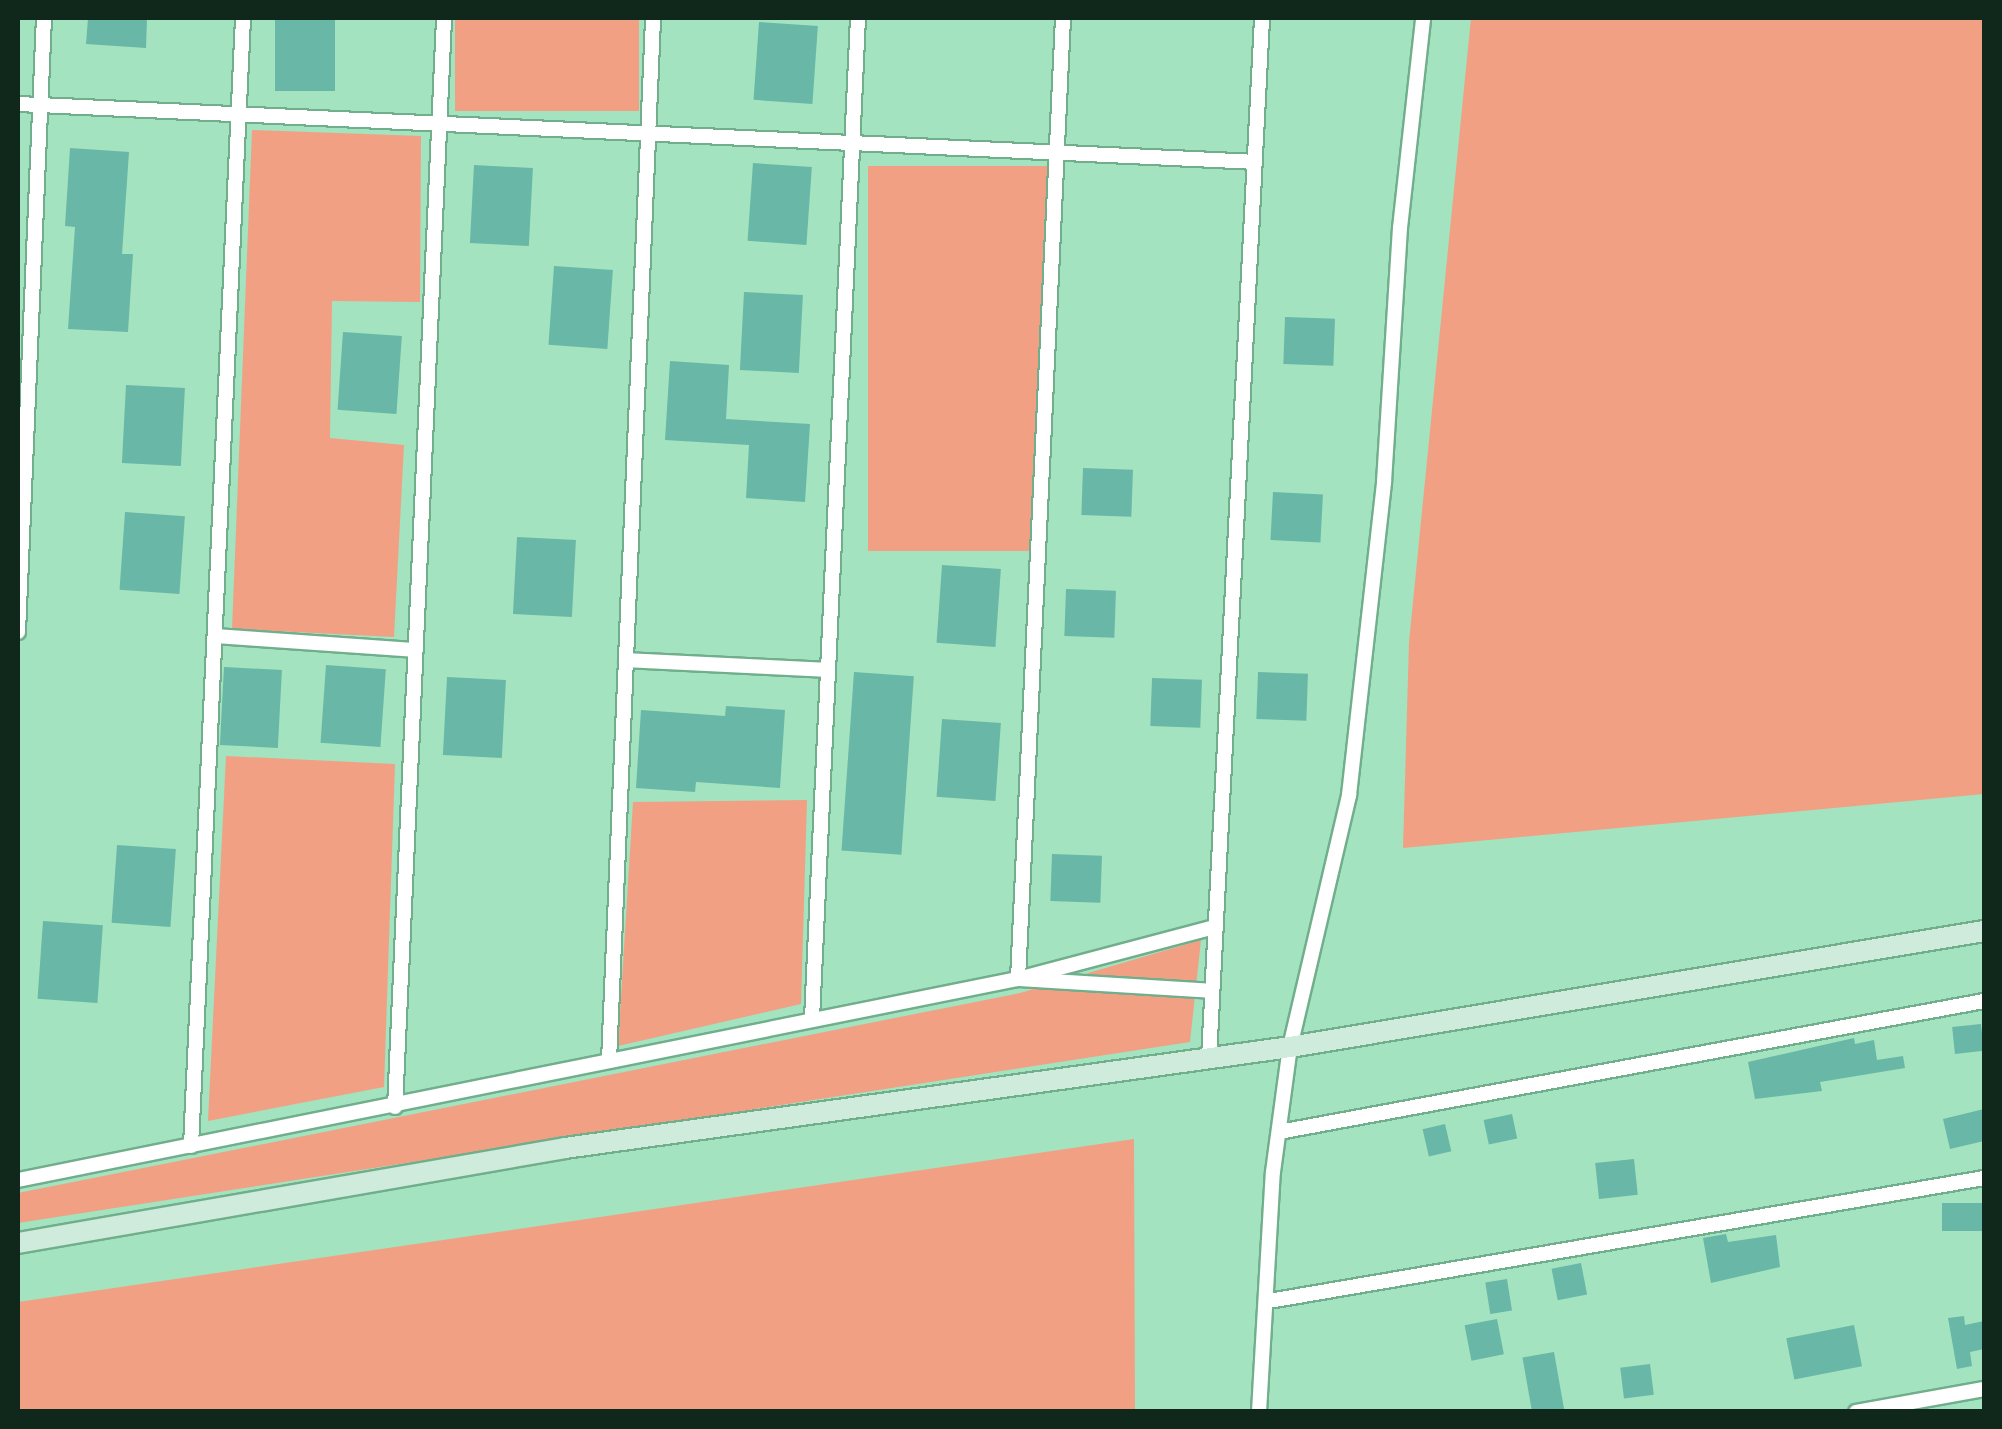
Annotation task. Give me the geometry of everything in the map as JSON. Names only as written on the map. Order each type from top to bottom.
[{"type":"main road","points":[[18,1243],[565,1148],[1290,1047],[1984,932]]},
{"type":"street","points":[[18,632],[44,18]]},
{"type":"street","points":[[192,1146],[243,18]]},
{"type":"street","points":[[394,1107],[444,18]]},
{"type":"street","points":[[609,1061],[653,18]]},
{"type":"street","points":[[812,1018],[858,18]]},
{"type":"street","points":[[1018,980],[1063,18]]},
{"type":"street","points":[[1208,1058],[1262,18]]},
{"type":"street","points":[[1260,1412],[1279,1132],[1290,1047],[1348,795],[1378,538],[1400,228],[1423,18]]},
{"type":"street","points":[[18,104],[1255,162]]},
{"type":"street","points":[[215,636],[414,650]]},
{"type":"street","points":[[626,660],[828,670]]},
{"type":"street","points":[[18,1180],[394,1107],[812,1018],[1018,980],[1216,927]]},
{"type":"street","points":[[1018,980],[1212,991]]},
{"type":"street","points":[[1279,1132],[1984,1001]]},
{"type":"street","points":[[1269,1301],[1984,1178]]},
{"type":"street","points":[[1856,1412],[1984,1389]]},
{"type":"shaded area","points":[[455,18],[639,18],[639,111],[455,111]]},
{"type":"shaded area","points":[[1471,18],[1984,18],[1984,794],[1403,848],[1409,642]]},
{"type":"shaded area","points":[[252,130],[421,136],[420,302],[332,301],[330,438],[404,445],[394,637],[232,629]]},
{"type":"shaded area","points":[[868,166],[1047,166],[1047,551],[868,551]]},
{"type":"shaded area","points":[[226,756],[395,764],[384,1087],[208,1121]]},
{"type":"shaded area","points":[[807,800],[801,1004],[618,1046],[633,802]]},
{"type":"shaded area","points":[[1201,940],[1190,1042],[18,1223],[18,1193],[1020,993]]},
{"type":"shaded area","points":[[1134,1139],[1135,1411],[18,1411],[18,1302]]},
{"type":"building","points":[[88,18],[147,18],[146,48],[86,44]]},
{"type":"building","points":[[275,18],[335,18],[335,91],[275,91]]},
{"type":"building","points":[[759,22],[818,26],[812,104],[754,100]]},
{"type":"building","points":[[70,148],[129,152],[122,254],[133,254],[128,332],[68,329],[75,227],[65,226]]},
{"type":"building","points":[[753,163],[812,167],[806,245],[748,241]]},
{"type":"building","points":[[474,165],[533,168],[529,246],[470,243]]},
{"type":"building","points":[[554,266],[613,270],[607,349],[548,345]]},
{"type":"building","points":[[744,292],[803,295],[799,373],[740,370]]},
{"type":"building","points":[[1285,317],[1335,319],[1333,366],[1283,364]]},
{"type":"building","points":[[343,332],[402,336],[396,414],[338,410]]},
{"type":"building","points":[[670,361],[729,365],[726,419],[810,424],[805,502],[746,498],[749,445],[665,440]]},
{"type":"building","points":[[126,385],[185,388],[181,466],[122,463]]},
{"type":"building","points":[[1083,468],[1133,470],[1131,517],[1081,515]]},
{"type":"building","points":[[1273,492],[1323,495],[1320,543],[1270,540]]},
{"type":"building","points":[[125,512],[185,516],[179,594],[120,590]]},
{"type":"building","points":[[517,537],[576,540],[572,617],[513,614]]},
{"type":"building","points":[[942,565],[1001,569],[995,647],[937,643]]},
{"type":"building","points":[[1066,589],[1116,591],[1114,638],[1064,636]]},
{"type":"building","points":[[326,665],[386,669],[380,747],[321,743]]},
{"type":"building","points":[[224,667],[282,670],[278,748],[220,745]]},
{"type":"building","points":[[854,672],[914,676],[901,855],[842,851]]},
{"type":"building","points":[[1258,672],[1308,674],[1306,721],[1256,719]]},
{"type":"building","points":[[447,677],[506,680],[502,758],[443,755]]},
{"type":"building","points":[[1152,678],[1202,680],[1200,728],[1150,726]]},
{"type":"building","points":[[726,706],[785,710],[780,788],[696,782],[695,792],[636,788],[641,710],[725,716]]},
{"type":"building","points":[[942,719],[1001,723],[995,801],[937,797]]},
{"type":"building","points":[[117,845],[176,849],[170,927],[112,923]]},
{"type":"building","points":[[1052,854],[1102,856],[1100,903],[1050,901]]},
{"type":"building","points":[[43,921],[103,925],[97,1003],[38,999]]},
{"type":"building","points":[[1981,1024],[1984,1051],[1955,1054],[1952,1027]]},
{"type":"building","points":[[1854,1038],[1855,1044],[1874,1040],[1877,1060],[1903,1056],[1905,1068],[1820,1082],[1822,1091],[1755,1099],[1748,1062]]},
{"type":"building","points":[[1984,1109],[1984,1141],[1950,1149],[1943,1119]]},
{"type":"building","points":[[1512,1114],[1517,1138],[1489,1144],[1484,1120]]},
{"type":"building","points":[[1445,1124],[1451,1151],[1429,1156],[1423,1129]]},
{"type":"building","points":[[1634,1159],[1638,1195],[1599,1199],[1595,1163]]},
{"type":"building","points":[[1942,1203],[1984,1203],[1984,1231],[1942,1231]]},
{"type":"building","points":[[1726,1234],[1728,1242],[1776,1235],[1780,1267],[1711,1283],[1703,1238]]},
{"type":"building","points":[[1581,1263],[1587,1294],[1558,1300],[1552,1269]]},
{"type":"building","points":[[1507,1279],[1512,1311],[1490,1314],[1485,1282]]},
{"type":"building","points":[[1964,1316],[1965,1325],[1984,1321],[1984,1349],[1970,1352],[1972,1366],[1957,1369],[1948,1318]]},
{"type":"building","points":[[1497,1319],[1504,1354],[1471,1361],[1465,1325]]},
{"type":"building","points":[[1854,1325],[1862,1366],[1794,1379],[1786,1338]]},
{"type":"building","points":[[1554,1352],[1565,1412],[1532,1412],[1522,1358]]},
{"type":"building","points":[[1650,1364],[1654,1395],[1624,1398],[1620,1368]]}]
